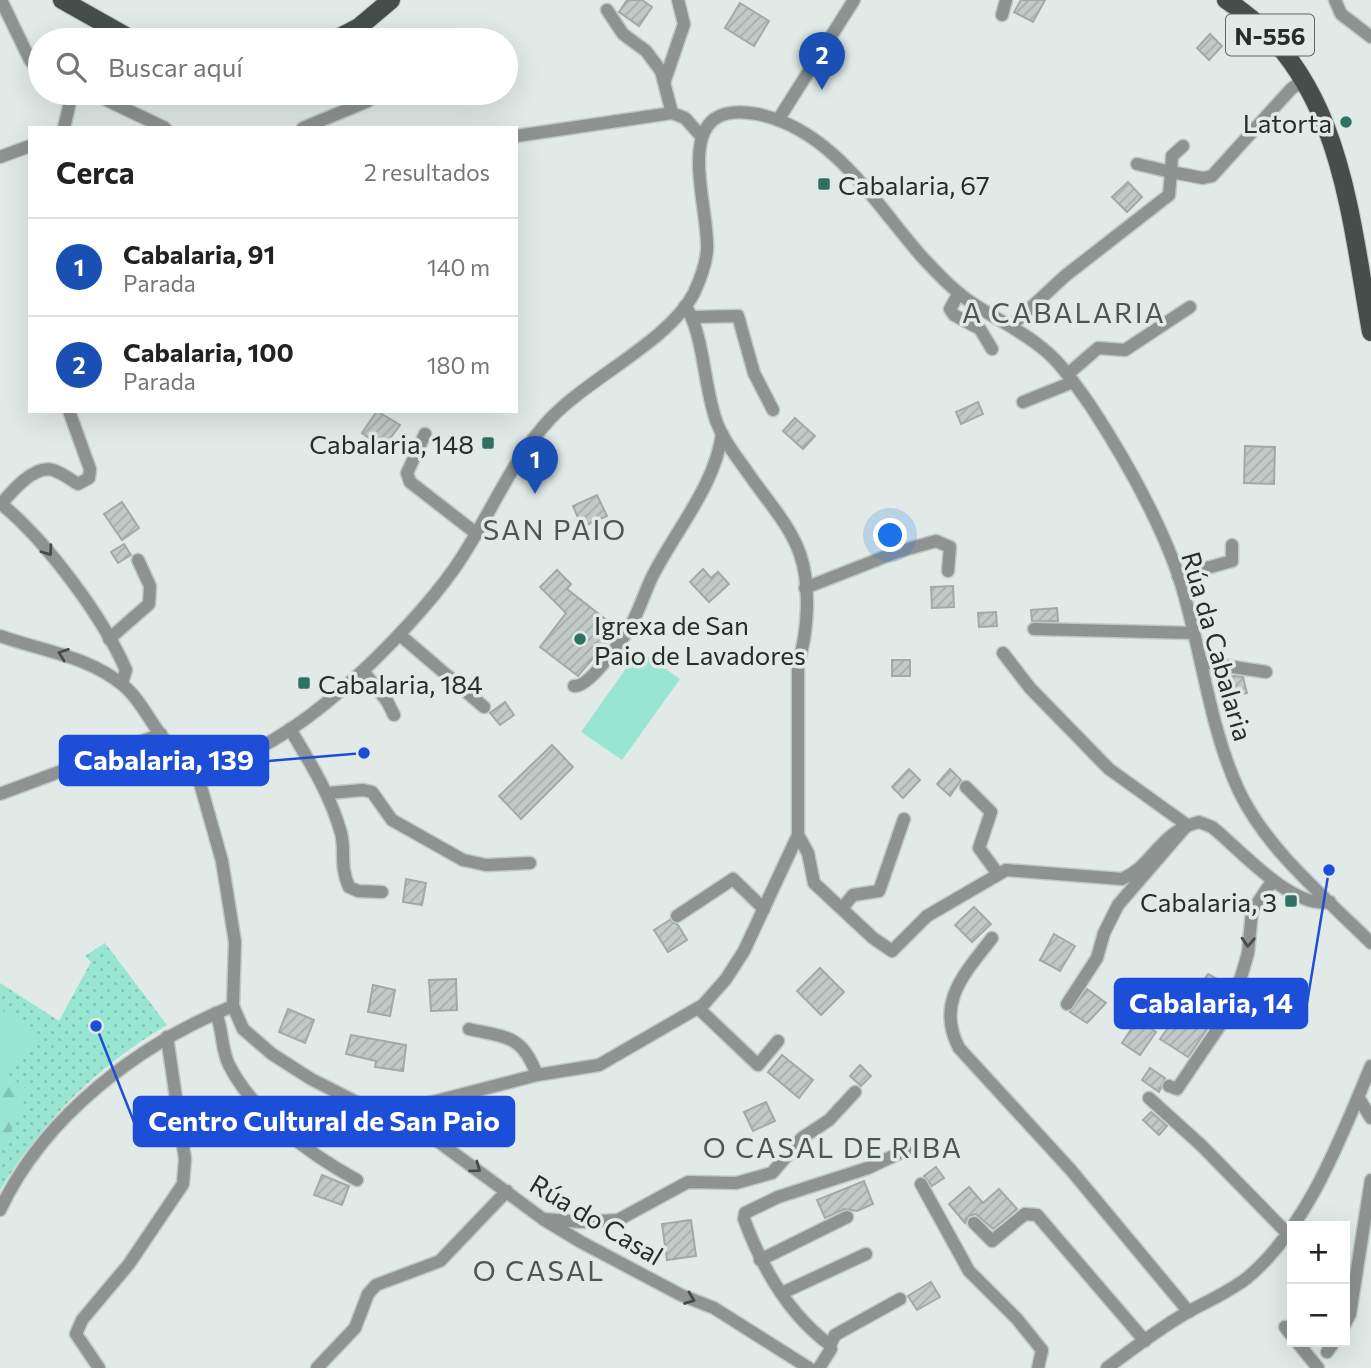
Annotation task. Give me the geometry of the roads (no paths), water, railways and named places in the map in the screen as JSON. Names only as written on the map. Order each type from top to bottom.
[{"type":"main road","points":[[62,0],[112,28]]},
{"type":"main road","points":[[357,28],[391,0]]},
{"type":"main road","name":"N-556","points":[[1226,0],[1253,19],[1279,43],[1305,79],[1334,144],[1371,332]]},
{"type":"street","points":[[1,0],[28,56]]},
{"type":"street","points":[[665,80],[684,24],[678,0]]},
{"type":"street","points":[[778,120],[854,0]]},
{"type":"street","points":[[1002,15],[1006,0]]},
{"type":"street","points":[[1335,0],[1341,14],[1371,37]]},
{"type":"street","points":[[607,10],[627,37],[646,51],[665,80],[671,113]]},
{"type":"street","points":[[1137,164],[1203,178],[1212,176],[1291,89],[1305,79]]},
{"type":"street","points":[[64,126],[69,105]]},
{"type":"street","points":[[117,105],[161,126]]},
{"type":"street","points":[[308,126],[360,105]]},
{"type":"street","points":[[397,1120],[409,1108],[537,1075],[599,1065],[698,1008],[726,979],[744,951],[798,835],[798,664],[804,644],[805,588],[800,554],[786,527],[722,434],[706,388],[689,312],[707,253],[697,164],[701,136],[685,118],[671,113],[518,136]]},
{"type":"street","name":"Rúa da Cabalaria","points":[[701,136],[715,120],[729,113],[752,113],[778,120],[807,134],[834,154],[909,242],[959,293],[1051,355],[1070,378],[1140,491],[1178,576],[1226,754],[1239,791],[1275,843],[1371,943]]},
{"type":"street","points":[[1011,327],[1065,276],[1169,195],[1172,156],[1183,145]]},
{"type":"street","points":[[0,158],[28,147]]},
{"type":"street","points":[[959,293],[950,309],[954,315],[980,329],[992,349]]},
{"type":"street","points":[[1023,402],[1070,378],[1098,348],[1125,350],[1190,307]]},
{"type":"street","points":[[0,636],[89,664],[122,683],[137,698],[170,746],[194,762],[221,760],[243,753],[290,729],[363,671],[400,635],[425,607],[477,534],[546,424],[569,401],[664,327],[689,312],[734,315],[742,320],[754,373],[773,411]]},
{"type":"street","points":[[70,413],[90,469],[89,478],[78,484],[55,471],[42,470],[18,485],[1,503],[46,547],[109,639],[126,670],[122,683]]},
{"type":"street","points":[[425,434],[407,474],[410,482],[477,534]]},
{"type":"street","points":[[574,686],[586,683],[627,633],[653,575],[720,454],[722,434]]},
{"type":"street","points":[[805,588],[897,552],[936,541],[950,547],[948,571]]},
{"type":"street","points":[[1178,576],[1232,561],[1232,545]]},
{"type":"street","points":[[109,639],[149,604],[150,586],[138,560]]},
{"type":"street","points":[[1034,629],[1194,633]]},
{"type":"street","points":[[400,635],[484,707]]},
{"type":"street","points":[[1003,653],[1030,688],[1109,769],[1187,825]]},
{"type":"street","points":[[1201,662],[1266,672]]},
{"type":"street","points":[[363,671],[387,701],[394,715]]},
{"type":"street","points":[[290,729],[329,793],[329,806],[341,834],[341,866],[349,887],[358,891],[382,892]]},
{"type":"street","points":[[0,794],[161,734]]},
{"type":"street","points":[[0,1210],[9,1192],[73,1109],[167,1037],[233,1006],[236,942],[222,861],[194,762]]},
{"type":"street","points":[[966,787],[991,812],[979,848],[998,874]]},
{"type":"street","points":[[329,793],[363,790],[372,792],[392,820],[463,860],[486,865],[530,863]]},
{"type":"street","points":[[843,907],[853,895],[870,895],[879,891],[904,819]]},
{"type":"street","points":[[798,835],[808,853],[814,883],[843,907],[873,938],[892,951],[927,916],[1006,870],[1122,879],[1132,875],[1172,833],[1199,822],[1212,827],[1273,880],[1310,902],[1330,902]]},
{"type":"street","points":[[1067,1004],[1097,958],[1104,933],[1118,905],[1187,825]]},
{"type":"street","points":[[677,916],[733,879],[764,909]]},
{"type":"street","points":[[1169,1086],[1177,1089],[1221,1024],[1248,953],[1252,911],[1273,880]]},
{"type":"street","points":[[992,938],[957,983],[952,995],[953,1037],[959,1048],[1133,1242],[1189,1311]]},
{"type":"street","name":"Rúa do Casal","points":[[233,1006],[243,1029],[272,1054],[310,1079],[424,1131],[543,1219],[681,1295],[714,1308],[776,1344],[809,1368]]},
{"type":"street","points":[[698,1008],[758,1065],[778,1041]]},
{"type":"street","points":[[216,1013],[229,1066],[253,1098],[321,1160],[357,1180]]},
{"type":"street","points":[[469,1029],[514,1039],[530,1056],[537,1075]]},
{"type":"street","points":[[99,1368],[76,1335],[82,1320],[129,1264],[183,1184],[185,1159],[167,1037]]},
{"type":"street","points":[[1107,1368],[1189,1311],[1246,1278],[1286,1232],[1330,1162],[1371,1066]]},
{"type":"street","points":[[543,1219],[582,1222],[618,1220],[688,1182],[697,1180],[736,1184],[764,1176],[777,1168],[802,1138],[829,1120],[855,1092]]},
{"type":"street","points":[[1358,1097],[1371,1118]]},
{"type":"street","points":[[1149,1098],[1202,1146],[1286,1232]]},
{"type":"street","points":[[830,1345],[800,1320],[760,1260],[744,1219],[745,1213],[778,1197],[868,1168],[906,1150]]},
{"type":"street","points":[[1350,1314],[1371,1181]]},
{"type":"street","points":[[921,1184],[969,1271],[1017,1318],[1042,1350],[1038,1368]]},
{"type":"street","points":[[317,1368],[355,1328],[368,1294],[376,1285],[440,1261],[507,1191]]},
{"type":"street","points":[[974,1223],[992,1241],[1025,1214],[1037,1215],[1145,1340]]},
{"type":"street","points":[[760,1260],[847,1217]]},
{"type":"street","points":[[782,1293],[866,1254]]},
{"type":"street","points":[[819,1368],[831,1349],[835,1335],[900,1300]]},
{"type":"street","points":[[1301,1347],[1318,1368]]},
{"type":"place","name":"Cabalaria, 100","points":[[822,90]]},
{"type":"place","name":"Latorta","points":[[1346,122]]},
{"type":"place","name":"Cabalaria, 67","points":[[824,184]]},
{"type":"place","name":"Cabalaria, 148","points":[[488,443]]},
{"type":"place","name":"Cabalaria, 91","points":[[535,494]]},
{"type":"place","name":"Igrexa de San Paio de Lavadores","points":[[580,639]]},
{"type":"place","name":"Cabalaria, 184","points":[[304,683]]},
{"type":"place","name":"Cabalaria, 139","points":[[364,753]]},
{"type":"place","name":"Cabalaria, 14","points":[[1329,870]]},
{"type":"place","name":"Cabalaria, 3","points":[[1291,901]]},
{"type":"place","name":"Centro Cultural de San Paio","points":[[96,1026]]},
{"type":"district","name":"A CABALARIA","points":[[1064,312]]},
{"type":"district","name":"SAN PAIO","points":[[555,529]]},
{"type":"district","name":"O CASAL DE RIBA","points":[[833,1147]]},
{"type":"district","name":"O CASAL","points":[[539,1270]]}]
